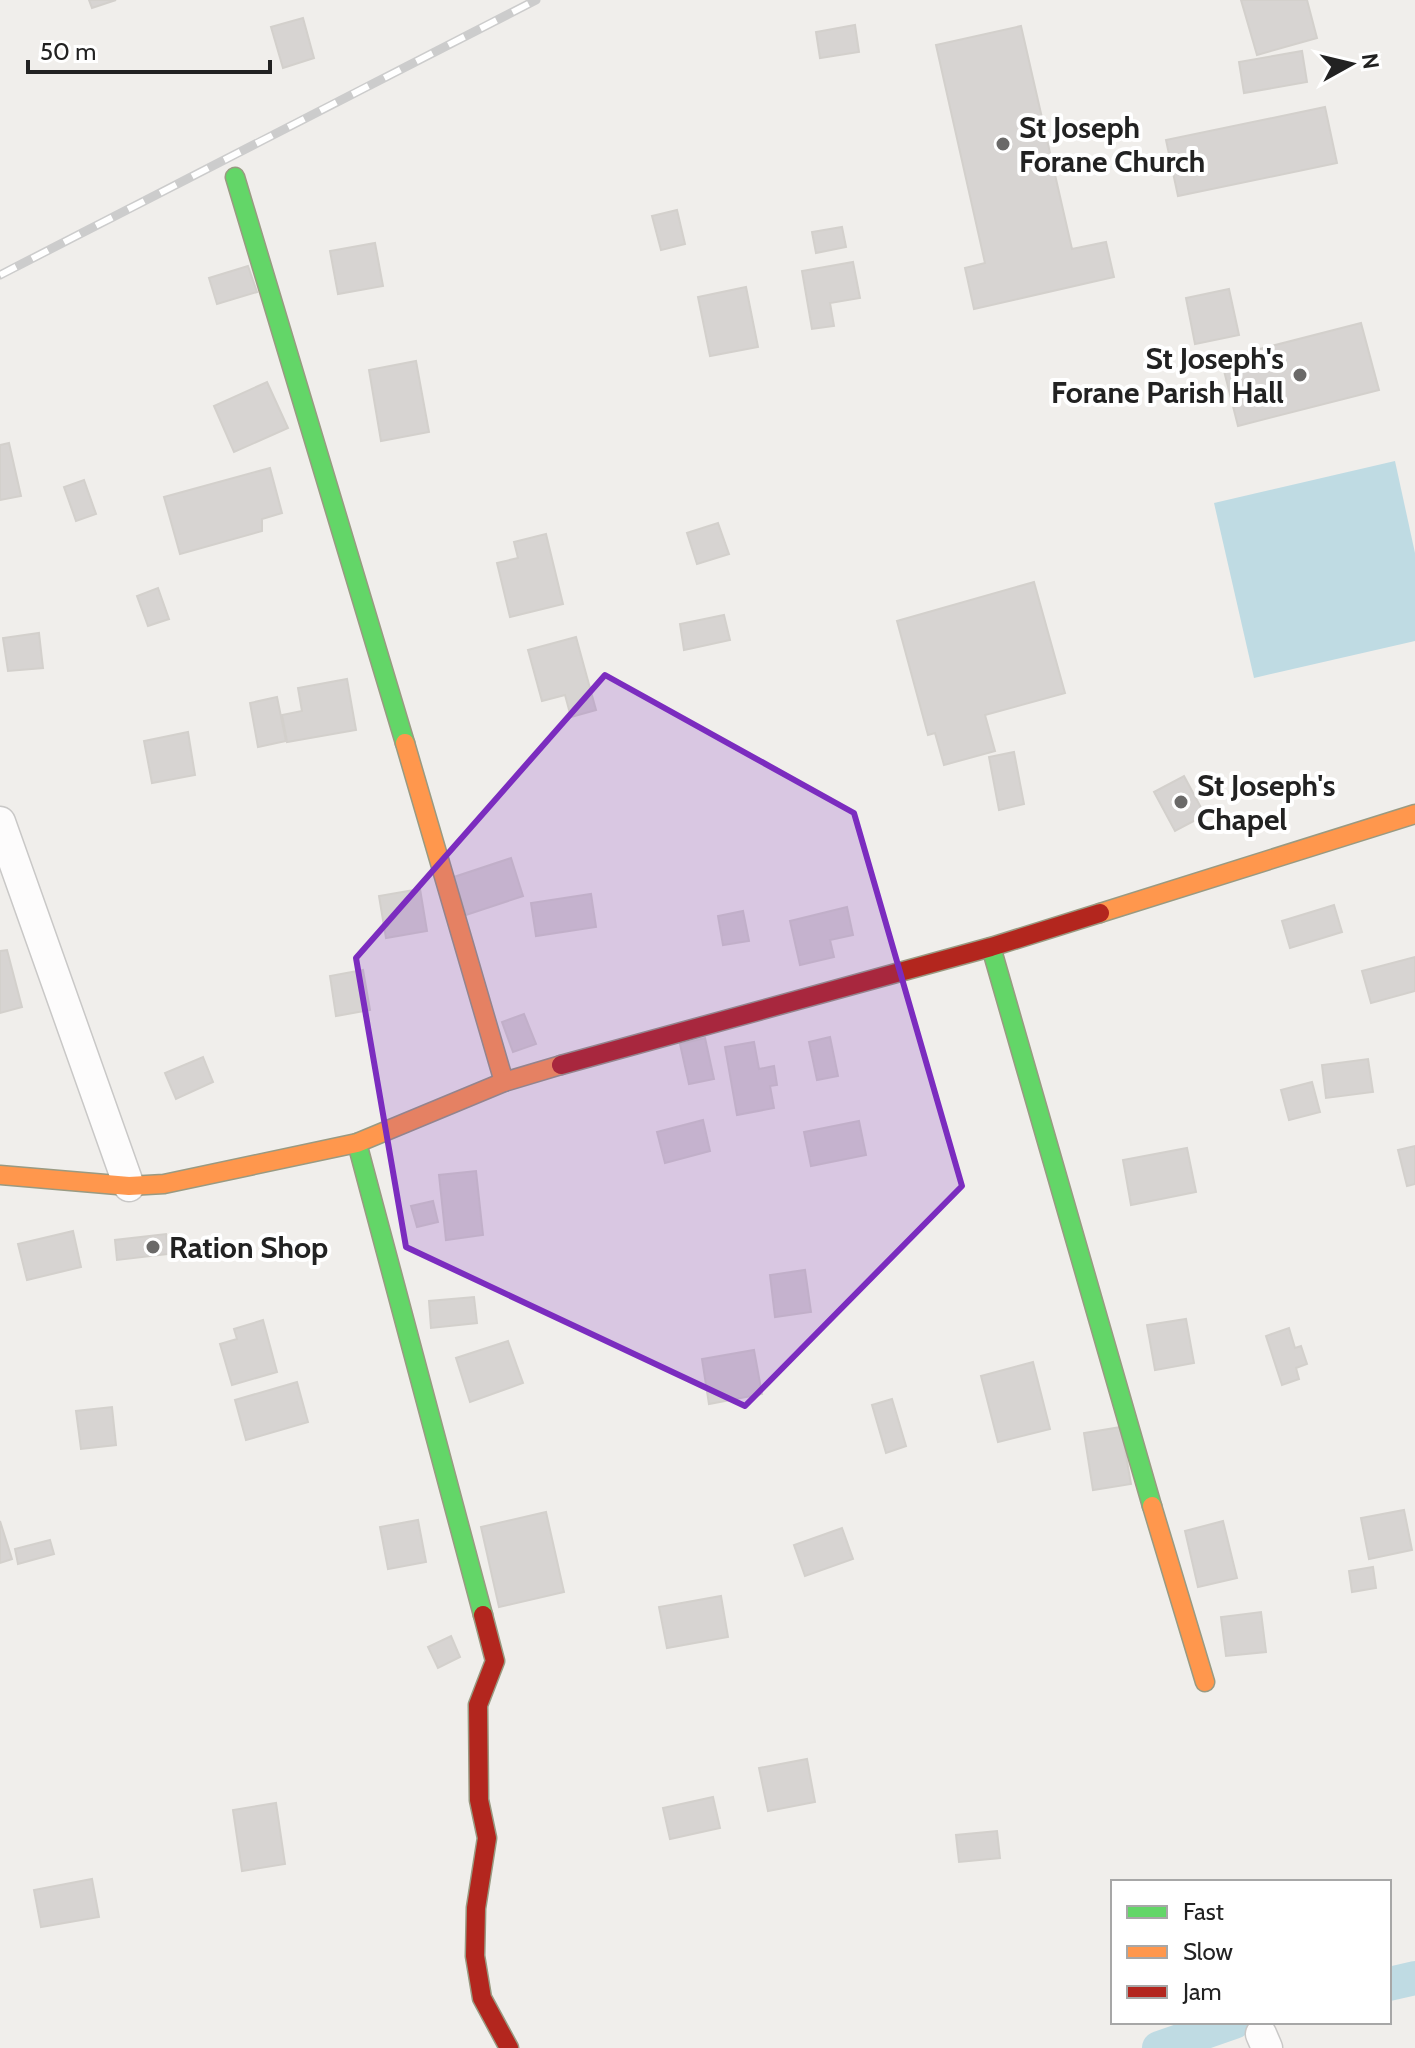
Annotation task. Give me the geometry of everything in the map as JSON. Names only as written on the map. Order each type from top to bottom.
[{"type":"street","points":[[235,177],[363,597],[504,1082]]},
{"type":"street","points":[[0,1175],[129,1186],[164,1184],[357,1143],[504,1082],[991,947],[1414,821]]},
{"type":"street","points":[[0,822],[129,1186]]},
{"type":"street","points":[[991,947],[1205,1682]]},
{"type":"street","points":[[357,1143],[495,1661],[478,1705],[479,1800],[487,1838],[476,1908],[475,1956],[482,1998],[509,2048]]},
{"type":"highlighted area","points":[[605,675],[854,813],[962,1186],[745,1406],[406,1247],[356,958]]},
{"type":"water","points":[[1395,461],[1415,553],[1415,641],[1254,678],[1214,503]]},
{"type":"building","points":[[89,0],[116,0],[92,8]]},
{"type":"building","points":[[1241,0],[1307,0],[1317,38],[1257,55]]},
{"type":"building","points":[[303,18],[314,58],[283,68],[271,27]]},
{"type":"building","points":[[855,25],[859,52],[820,58],[816,32]]},
{"type":"building","name":"St Joseph Forane Church","points":[[1021,26],[1072,249],[1106,242],[1114,277],[974,309],[965,268],[985,263],[936,45]]},
{"type":"building","points":[[1302,51],[1307,82],[1244,93],[1239,62]]},
{"type":"building","points":[[1325,107],[1337,163],[1178,196],[1166,140]]},
{"type":"building","points":[[677,210],[685,244],[661,250],[652,216]]},
{"type":"building","points":[[842,227],[846,247],[816,253],[812,232]]},
{"type":"building","points":[[375,243],[383,286],[338,294],[330,251]]},
{"type":"building","points":[[853,262],[860,298],[830,303],[834,326],[812,329],[802,271]]},
{"type":"building","points":[[248,266],[257,292],[217,304],[209,278]]},
{"type":"building","points":[[746,287],[758,347],[710,356],[698,297]]},
{"type":"building","points":[[1229,289],[1239,335],[1195,344],[1186,298]]},
{"type":"building","name":"St Joseph's Forane Parish Hall","points":[[1361,323],[1379,390],[1238,426],[1221,359]]},
{"type":"building","points":[[416,361],[429,432],[381,441],[369,370]]},
{"type":"building","points":[[267,382],[288,428],[234,452],[214,406]]},
{"type":"building","points":[[9,443],[21,496],[0,500],[0,445]]},
{"type":"building","points":[[270,468],[282,513],[262,519],[262,531],[180,554],[164,497]]},
{"type":"building","points":[[84,480],[96,514],[76,521],[64,487]]},
{"type":"building","points":[[718,523],[729,554],[697,564],[687,533]]},
{"type":"building","points":[[546,534],[563,604],[510,617],[497,563],[518,558],[514,542]]},
{"type":"building","points":[[1034,582],[1065,693],[985,715],[995,751],[944,765],[935,733],[928,735],[897,621]]},
{"type":"building","points":[[158,588],[169,619],[148,626],[137,596]]},
{"type":"building","points":[[724,615],[730,640],[684,650],[680,624]]},
{"type":"building","points":[[39,633],[43,668],[8,671],[3,638]]},
{"type":"building","points":[[576,637],[596,710],[571,717],[565,695],[542,701],[528,650]]},
{"type":"building","points":[[347,679],[356,730],[287,742],[282,715],[302,711],[298,688]]},
{"type":"building","points":[[277,697],[286,741],[258,747],[250,703]]},
{"type":"building","points":[[188,732],[195,775],[152,783],[144,741]]},
{"type":"building","points":[[1014,752],[1024,804],[999,810],[989,757]]},
{"type":"building","points":[[1184,776],[1205,815],[1175,831],[1154,792]]},
{"type":"building","points":[[511,858],[523,896],[466,915],[454,877]]},
{"type":"building","points":[[420,889],[427,931],[386,938],[379,896]]},
{"type":"building","points":[[591,894],[596,927],[536,936],[531,903]]},
{"type":"building","points":[[1334,905],[1342,932],[1290,948],[1282,921]]},
{"type":"building","points":[[847,907],[853,935],[830,940],[834,957],[800,965],[790,921]]},
{"type":"building","points":[[743,911],[749,941],[723,945],[718,916]]},
{"type":"building","points":[[7,950],[22,1007],[0,1013],[0,951]]},
{"type":"building","points":[[1415,957],[1415,991],[1371,1003],[1362,971]]},
{"type":"building","points":[[363,970],[370,1010],[336,1016],[330,976]]},
{"type":"building","points":[[524,1014],[536,1044],[513,1052],[502,1022]]},
{"type":"building","points":[[830,1037],[838,1076],[817,1080],[809,1042]]},
{"type":"building","points":[[705,1038],[714,1079],[689,1084],[680,1044]]},
{"type":"building","points":[[754,1042],[759,1069],[774,1066],[777,1085],[770,1086],[774,1108],[737,1115],[725,1047]]},
{"type":"building","points":[[203,1057],[213,1082],[176,1099],[165,1073]]},
{"type":"building","points":[[1368,1059],[1373,1092],[1326,1098],[1322,1065]]},
{"type":"building","points":[[1312,1082],[1320,1112],[1289,1120],[1281,1090]]},
{"type":"building","points":[[703,1120],[710,1151],[665,1163],[657,1132]]},
{"type":"building","points":[[859,1121],[866,1155],[811,1166],[804,1132]]},
{"type":"building","points":[[1415,1146],[1415,1184],[1407,1186],[1398,1150]]},
{"type":"building","points":[[1187,1148],[1196,1192],[1131,1205],[1123,1160]]},
{"type":"building","points":[[476,1171],[483,1235],[446,1240],[439,1175]]},
{"type":"building","points":[[433,1201],[438,1222],[417,1227],[411,1206]]},
{"type":"building","points":[[73,1231],[81,1267],[27,1280],[18,1244]]},
{"type":"building","points":[[166,1234],[169,1254],[117,1260],[115,1240]]},
{"type":"building","points":[[805,1270],[811,1312],[775,1317],[770,1275]]},
{"type":"building","points":[[474,1297],[477,1323],[431,1328],[429,1301]]},
{"type":"building","points":[[1186,1319],[1194,1363],[1155,1370],[1147,1325]]},
{"type":"building","points":[[263,1320],[277,1372],[232,1385],[220,1344],[237,1339],[234,1329]]},
{"type":"building","points":[[1289,1328],[1295,1348],[1301,1346],[1307,1364],[1296,1368],[1299,1379],[1282,1385],[1266,1336]]},
{"type":"building","points":[[508,1341],[523,1383],[470,1402],[456,1358]]},
{"type":"building","points":[[754,1350],[762,1394],[709,1404],[702,1359]]},
{"type":"building","points":[[1033,1362],[1050,1429],[998,1442],[981,1376]]},
{"type":"building","points":[[297,1382],[308,1422],[246,1440],[235,1400]]},
{"type":"building","points":[[892,1399],[906,1446],[886,1453],[872,1405]]},
{"type":"building","points":[[112,1407],[116,1445],[81,1449],[76,1411]]},
{"type":"building","points":[[1121,1427],[1131,1484],[1093,1490],[1084,1433]]},
{"type":"building","points":[[1404,1510],[1412,1550],[1369,1559],[1361,1518]]},
{"type":"building","points":[[546,1512],[564,1592],[499,1607],[481,1527]]},
{"type":"building","points":[[418,1520],[426,1562],[388,1569],[380,1527]]},
{"type":"building","points":[[0,1521],[12,1559],[0,1563]]},
{"type":"building","points":[[1223,1521],[1237,1578],[1198,1587],[1185,1531]]},
{"type":"building","points":[[842,1528],[853,1559],[805,1576],[794,1545]]},
{"type":"building","points":[[50,1540],[54,1554],[18,1564],[15,1549]]},
{"type":"building","points":[[1373,1567],[1376,1588],[1352,1592],[1349,1571]]},
{"type":"building","points":[[721,1596],[728,1637],[667,1648],[659,1607]]},
{"type":"building","points":[[1261,1612],[1266,1652],[1226,1656],[1221,1617]]},
{"type":"building","points":[[451,1636],[460,1657],[438,1668],[428,1647]]},
{"type":"building","points":[[807,1759],[815,1802],[768,1811],[759,1768]]},
{"type":"building","points":[[713,1797],[720,1828],[670,1839],[663,1808]]},
{"type":"building","points":[[276,1803],[285,1864],[242,1871],[233,1810]]},
{"type":"building","points":[[997,1831],[1000,1858],[959,1862],[956,1835]]},
{"type":"building","points":[[92,1879],[99,1917],[41,1927],[34,1890]]},
{"type":"waterway","points":[[1391,1984],[1415,1978]]},
{"type":"waterway","points":[[1159,2048],[1228,2024]]},
{"type":"railway","points":[[0,275],[536,0]]},
{"type":"traffic: fast","points":[[235,177],[405,743]]},
{"type":"traffic: fast","points":[[991,947],[1152,1506]]},
{"type":"traffic: fast","points":[[357,1143],[483,1615]]},
{"type":"traffic: slow","points":[[405,743],[504,1082]]},
{"type":"traffic: slow","points":[[1100,913],[1415,814]]},
{"type":"traffic: slow","points":[[0,1175],[129,1186],[164,1184],[357,1143],[504,1082],[561,1065]]},
{"type":"traffic: slow","points":[[1152,1506],[1205,1682]]},
{"type":"traffic: jam","points":[[561,1065],[991,947],[1100,913]]},
{"type":"traffic: jam","points":[[483,1615],[495,1661],[478,1705],[479,1800],[487,1838],[476,1908],[475,1956],[482,1998],[509,2048]]},
{"type":"place","name":"St Joseph Forane Church","points":[[1003,144]]},
{"type":"place","name":"St Joseph's Forane Parish Hall","points":[[1300,375]]},
{"type":"place","name":"St Joseph's Chapel","points":[[1181,802]]},
{"type":"place","name":"Ration Shop","points":[[153,1247]]}]
